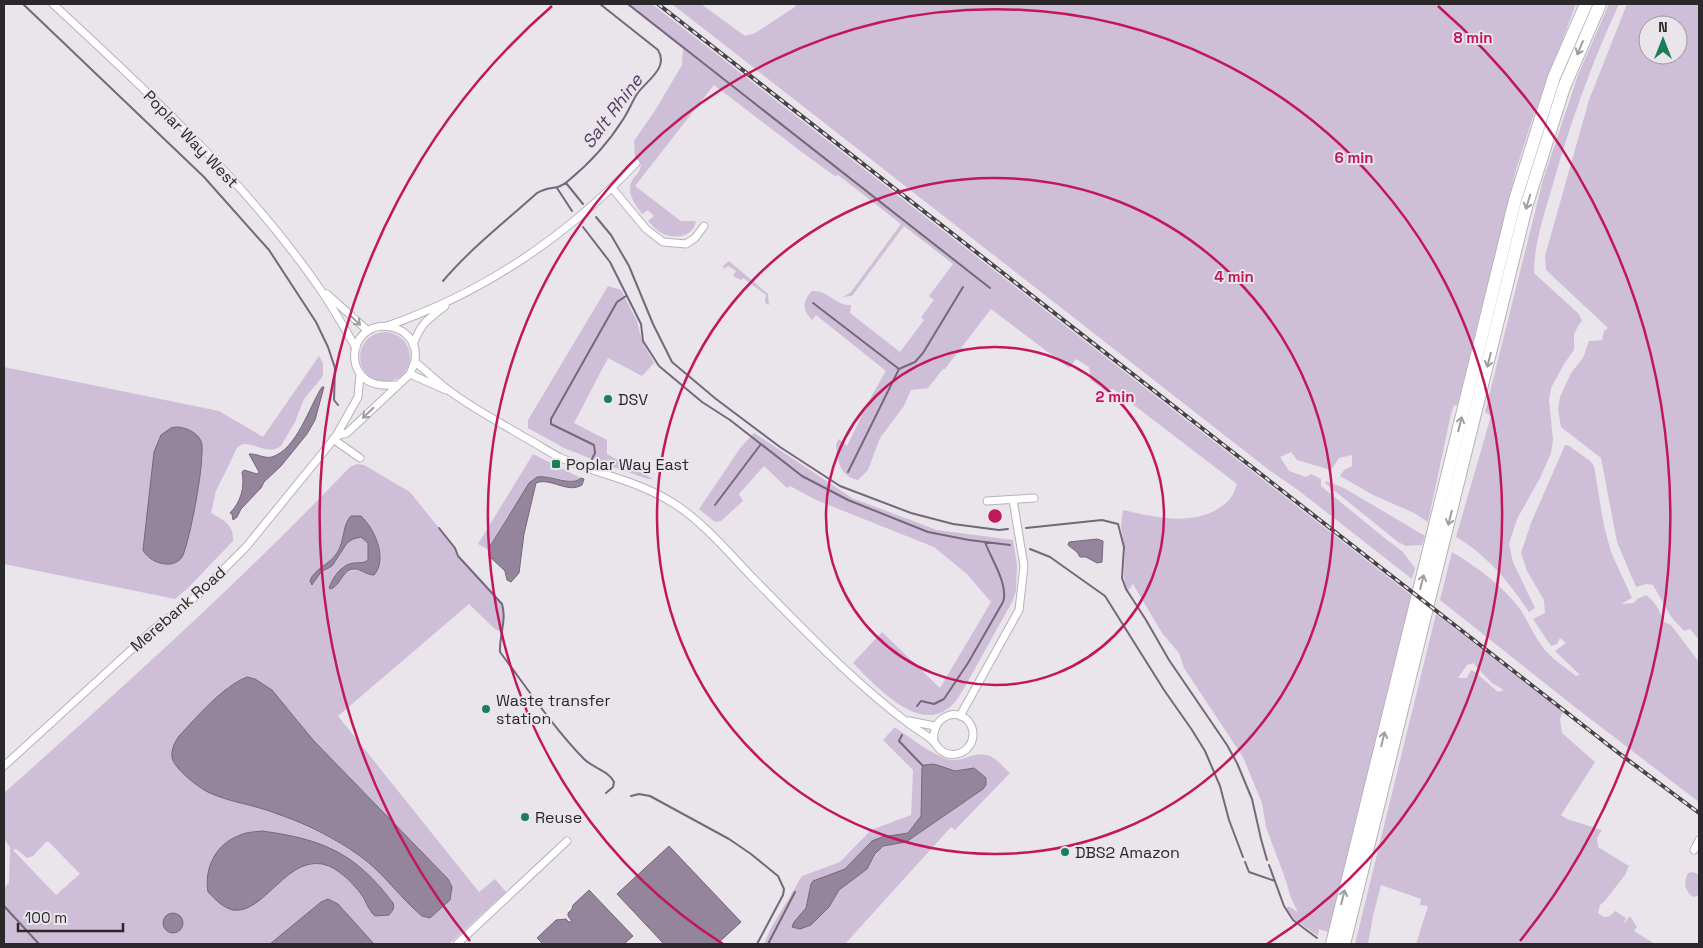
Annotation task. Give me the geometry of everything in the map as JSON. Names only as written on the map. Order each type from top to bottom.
[{"type":"highway","points":[[1332,944],[1515,200],[1554,77],[1586,4]]},
{"type":"highway","points":[[1344,944],[1526,207],[1564,87],[1600,4]]},
{"type":"street","name":"Poplar Way West","points":[[53,4],[207,152],[259,210],[318,285],[356,348]]},
{"type":"street","points":[[454,300],[387,326],[377,327],[368,331],[360,338],[356,348],[356,365],[360,374],[370,382],[382,386],[397,384],[410,374],[415,362],[414,345],[419,330],[429,318],[454,300],[500,274],[578,218],[612,188],[636,163]]},
{"type":"street","points":[[612,188],[646,229],[663,242],[686,244],[695,238],[704,226]]},
{"type":"street","name":"Poplar Way West","points":[[318,285],[368,331]]},
{"type":"street","points":[[387,326],[404,332],[414,345]]},
{"type":"street","points":[[415,362],[449,391],[484,414],[560,457],[640,487],[674,503],[705,529],[846,670],[934,742],[940,750],[949,754],[959,754],[968,749],[972,742],[973,730],[969,722],[960,716],[949,715],[940,719],[935,726],[934,742]]},
{"type":"street","name":"Merebank Road","points":[[4,766],[155,628],[200,593],[246,547],[334,437],[358,397],[360,374]]},
{"type":"street","points":[[410,374],[449,391]]},
{"type":"street","name":"Merebank Road","points":[[334,437],[347,433],[397,384]]},
{"type":"street","points":[[334,437],[360,458]]},
{"type":"street","points":[[987,501],[1034,498]]},
{"type":"street","points":[[960,716],[1019,610],[1024,566],[1013,500]]},
{"type":"street","points":[[906,721],[935,726]]},
{"type":"street","points":[[1694,850],[1699,840]]},
{"type":"street","points":[[457,944],[567,841]]},
{"type":"shaded area","points":[[626,4],[652,4],[1411,595],[1328,932],[1319,929],[1318,936],[1294,919],[1287,909],[1288,906],[1298,912],[1291,898],[1266,827],[1262,803],[1243,757],[1184,668],[1179,653],[1162,633],[1133,584],[1126,593],[1124,576],[1125,552],[1121,526],[1123,510],[1150,516],[1178,519],[1205,515],[1228,501],[1233,495],[1237,484],[1113,389],[1104,390],[1091,380],[1089,367],[1076,359],[1069,368],[991,309],[928,388],[911,390],[904,406],[880,438],[868,470],[858,480],[847,475],[839,462],[836,444],[839,439],[847,446],[886,371],[816,315],[812,320],[805,309],[806,298],[812,291],[818,291],[841,303],[851,305],[850,313],[900,352],[924,320],[921,317],[934,300],[929,296],[953,264],[904,226],[852,296],[843,297],[851,292],[901,224],[838,175],[835,176],[807,156],[714,85],[635,186],[681,221],[696,221],[691,231],[682,236],[665,235],[657,230],[648,221],[654,216],[648,210],[642,214],[630,193],[631,184],[641,165],[635,158],[634,141],[656,109],[682,65],[683,49]]},
{"type":"shaded area","points":[[672,4],[701,4],[745,36],[755,33],[795,7],[796,4],[1576,4],[1532,120],[1516,170],[1457,406],[1454,405],[1451,414],[1428,522],[1414,513],[1373,495],[1340,476],[1344,470],[1352,466],[1352,455],[1339,458],[1331,470],[1297,460],[1291,452],[1280,457],[1289,471],[1306,477],[1311,474],[1321,479],[1321,486],[1402,551],[1415,568],[1412,579],[1298,490],[1269,470]]},
{"type":"shaded area","points":[[1609,4],[1619,4],[1599,50],[1573,120],[1545,211],[1536,252],[1534,273],[1579,314],[1582,321],[1574,334],[1574,350],[1551,388],[1549,400],[1553,440],[1551,453],[1540,478],[1517,519],[1509,544],[1513,562],[1535,608],[1529,612],[1497,570],[1456,537],[1491,416],[1485,412],[1543,180],[1578,75]]},
{"type":"shaded area","points":[[1627,4],[1699,4],[1699,640],[1690,629],[1684,631],[1672,618],[1653,585],[1647,584],[1636,587],[1617,542],[1601,458],[1561,427],[1558,409],[1560,397],[1571,373],[1583,358],[1589,341],[1602,340],[1604,331],[1608,328],[1546,270],[1545,256],[1589,100]]},
{"type":"shaded area","points":[[729,261],[768,294],[769,305],[766,304],[766,295],[743,278],[741,280],[733,276],[736,271],[728,266],[724,269],[723,266]]},
{"type":"shaded area","points":[[608,286],[621,290],[637,321],[642,341],[654,363],[642,376],[608,358],[574,423],[607,440],[607,454],[653,479],[648,479],[599,462],[564,448],[528,428],[528,420]]},
{"type":"shaded area","points":[[385,332],[399,336],[406,343],[410,357],[406,371],[399,378],[385,382],[371,378],[364,371],[360,357],[364,343],[371,336]]},
{"type":"shaded area","points":[[319,356],[323,363],[323,376],[304,399],[295,422],[281,446],[269,450],[246,444],[237,448],[216,491],[211,513],[227,523],[232,530],[233,541],[175,599],[4,564],[4,367],[219,411],[263,437]],"holes":[[[182,427],[198,438],[203,451],[195,507],[182,557],[172,564],[156,562],[147,557],[143,550],[154,452]]]},
{"type":"shaded area","points":[[322,387],[324,387],[315,420],[307,434],[233,520],[230,513],[237,504],[241,494],[242,472],[244,470],[257,474],[259,472],[249,454],[272,457],[281,453],[289,446],[302,426]]},
{"type":"shaded area","points":[[176,427],[183,428],[197,435],[201,441],[202,462],[185,549],[178,561],[173,564],[167,564],[155,561],[143,550],[154,452],[161,435]]},
{"type":"shaded area","points":[[754,433],[852,498],[937,530],[1013,540],[1017,565],[1016,590],[1012,602],[958,698],[941,713],[928,715],[914,712],[900,705],[886,695],[853,663],[882,632],[940,688],[991,602],[967,574],[934,547],[816,500],[790,486],[787,488],[764,466],[739,494],[743,501],[721,521],[715,522],[699,509],[741,447]]},
{"type":"shaded area","points":[[1565,445],[1568,445],[1594,466],[1604,526],[1611,552],[1632,598],[1621,604],[1634,603],[1637,599],[1646,595],[1657,607],[1662,621],[1671,625],[1699,662],[1699,802],[1440,600],[1452,552],[1506,592],[1520,609],[1544,649],[1576,676],[1580,675],[1555,651],[1566,643],[1560,638],[1557,644],[1551,646],[1533,619],[1545,613],[1544,600],[1527,571],[1521,553],[1531,523]]},
{"type":"shaded area","points":[[533,454],[581,478],[574,482],[537,477],[529,483],[489,550],[478,544]]},
{"type":"shaded area","points":[[357,464],[364,465],[410,492],[455,548],[458,556],[498,599],[504,611],[504,616],[501,631],[496,630],[469,604],[338,716],[479,892],[495,879],[506,892],[449,944],[374,944],[338,904],[328,899],[321,902],[270,944],[4,944],[4,888],[9,883],[10,847],[4,839],[4,793],[223,593],[350,467]],"holes":[[[354,516],[361,516],[365,520],[380,550],[379,563],[370,575],[353,570],[346,573],[335,587],[330,584],[344,566],[368,560],[368,543],[361,537],[353,539],[347,543],[334,563],[321,572],[313,585],[313,574],[336,555],[343,540],[345,527]],[[247,678],[255,679],[291,712],[314,741],[448,879],[422,916],[381,873],[360,856],[331,838],[275,812],[210,793],[190,779],[174,762],[179,736],[226,689]],[[262,831],[311,841],[340,854],[367,872],[392,901],[394,907],[370,912],[362,897],[343,875],[331,867],[320,864],[309,865],[299,869],[259,900],[241,909],[211,860],[227,843]],[[46,842],[49,842],[80,874],[56,895],[13,850],[16,849],[27,858],[33,856]]]},
{"type":"shaded area","points":[[537,477],[567,481],[584,479],[582,485],[571,488],[547,482],[536,483],[524,534],[519,573],[511,582],[507,580],[505,571],[489,556],[489,548],[529,483]]},
{"type":"shaded area","points":[[1326,481],[1344,488],[1425,536],[1422,545],[1406,546],[1398,542],[1325,483]]},
{"type":"shaded area","points":[[351,516],[361,516],[371,528],[380,553],[378,568],[374,575],[351,569],[334,587],[329,588],[335,576],[345,566],[368,560],[368,543],[361,537],[353,539],[347,543],[332,566],[321,572],[312,585],[310,581],[314,574],[340,548],[346,524]]},
{"type":"shaded area","points":[[1097,539],[1103,541],[1102,562],[1097,563],[1086,557],[1080,557],[1068,545],[1069,542]]},
{"type":"shaded area","points":[[1436,614],[1563,712],[1560,719],[1562,733],[1595,762],[1561,815],[1567,819],[1602,830],[1597,838],[1598,847],[1629,866],[1625,875],[1600,905],[1598,913],[1604,917],[1610,916],[1615,911],[1626,918],[1623,925],[1630,916],[1637,927],[1634,931],[1655,944],[1416,944],[1428,906],[1420,905],[1421,899],[1381,885],[1368,944],[1355,944]],"holes":[[[1473,663],[1492,683],[1504,690],[1498,692],[1471,670],[1467,678],[1458,678],[1467,665]]]},
{"type":"shaded area","points":[[247,677],[255,679],[272,690],[314,741],[448,879],[452,887],[450,900],[430,918],[422,916],[369,863],[340,843],[319,831],[286,817],[210,793],[194,783],[177,767],[172,754],[179,736],[202,711],[228,688]]},
{"type":"shaded area","points":[[896,728],[927,749],[947,759],[959,760],[980,754],[986,755],[995,759],[1010,773],[955,830],[951,827],[845,944],[764,944],[770,930],[802,876],[840,862],[871,830],[911,815],[913,770],[883,740]],"holes":[[[934,764],[955,771],[974,768],[900,843],[883,846],[867,869],[839,890],[829,907],[811,925],[794,922],[806,908],[811,884],[845,869],[873,841],[882,837],[908,833],[921,816]]]},
{"type":"shaded area","points":[[934,764],[955,771],[974,768],[986,778],[986,785],[983,789],[906,842],[883,846],[875,854],[867,869],[839,890],[829,907],[811,925],[800,929],[792,927],[806,908],[813,881],[845,869],[872,841],[882,837],[908,833],[921,816],[922,768],[924,765]]},
{"type":"shaded area","points":[[262,831],[283,834],[320,844],[351,860],[379,886],[393,903],[392,911],[389,915],[375,916],[360,892],[343,875],[329,866],[315,864],[302,867],[289,874],[256,903],[245,909],[233,910],[219,903],[208,892],[207,883],[210,867],[217,852],[230,840],[250,832]]},
{"type":"shaded area","points":[[669,846],[741,922],[717,944],[664,944],[617,894]]},
{"type":"shaded area","points":[[1693,872],[1699,875],[1699,895],[1693,897],[1688,892],[1685,883],[1688,873]]},
{"type":"shaded area","points":[[589,890],[633,936],[624,944],[543,944],[537,938],[556,920],[566,919],[571,922],[568,913],[573,905]]},
{"type":"shaded area","points":[[328,899],[338,904],[374,944],[270,944],[321,902]]},
{"type":"shaded area","points":[[173,913],[180,916],[183,923],[180,930],[173,933],[166,930],[163,923],[166,916]]},
{"type":"waterway","points":[[23,4],[204,177],[269,250],[316,322],[328,347],[335,368],[334,400],[338,405]]},
{"type":"waterway","name":"Salt Rhine","points":[[443,281],[477,246],[537,193],[564,184],[584,167],[612,135],[637,94],[659,68],[661,56],[658,50],[600,4]]},
{"type":"waterway","points":[[628,4],[990,288]]},
{"type":"waterway","points":[[566,183],[583,204]]},
{"type":"waterway","points":[[557,188],[572,211]]},
{"type":"waterway","points":[[596,217],[611,235],[629,266],[653,324],[672,362],[716,399],[780,447],[840,486],[911,513],[953,524],[999,530],[1008,529]]},
{"type":"waterway","points":[[583,227],[610,262],[641,324],[643,341],[659,366],[702,402],[730,420],[802,476],[848,500],[928,532],[1010,545]]},
{"type":"waterway","points":[[848,472],[899,369],[915,362],[923,353],[963,287]]},
{"type":"waterway","points":[[592,459],[595,453],[594,445],[551,424],[551,419],[617,302],[626,296]]},
{"type":"waterway","points":[[813,303],[899,369]]},
{"type":"waterway","points":[[715,505],[761,444]]},
{"type":"waterway","points":[[1026,528],[1102,520],[1118,524],[1124,547],[1122,578],[1126,589],[1169,660],[1227,745],[1237,763],[1252,799],[1267,860]]},
{"type":"waterway","points":[[439,528],[455,548],[458,556],[502,604],[504,616],[500,652],[540,707],[573,747],[584,759],[612,778],[614,782],[613,787],[606,793]]},
{"type":"waterway","points":[[917,706],[921,701],[934,704],[944,699],[968,663],[1003,602],[1004,588],[1002,580],[985,542]]},
{"type":"waterway","points":[[1030,549],[1050,557],[1105,596],[1205,751],[1220,786],[1229,820],[1243,857]]},
{"type":"waterway","points":[[902,735],[899,741],[923,766]]},
{"type":"waterway","points":[[631,796],[639,794],[650,796],[729,839],[778,876],[784,889],[783,895],[757,944]]},
{"type":"waterway","points":[[1245,862],[1249,872],[1275,881]]},
{"type":"waterway","points":[[1269,865],[1284,906],[1293,920],[1317,938]]},
{"type":"waterway","points":[[768,944],[795,892]]},
{"type":"waterway","points":[[4,906],[39,944]]},
{"type":"railway","points":[[658,4],[1616,751],[1699,813]]},
{"type":"place","name":"DSV","points":[[608,399]]},
{"type":"place","name":"Poplar Way East","points":[[556,464]]},
{"type":"place","name":"Waste transfer station","points":[[486,709]]},
{"type":"place","name":"Reuse","points":[[525,817]]},
{"type":"place","name":"DBS2 Amazon","points":[[1065,852]]}]
